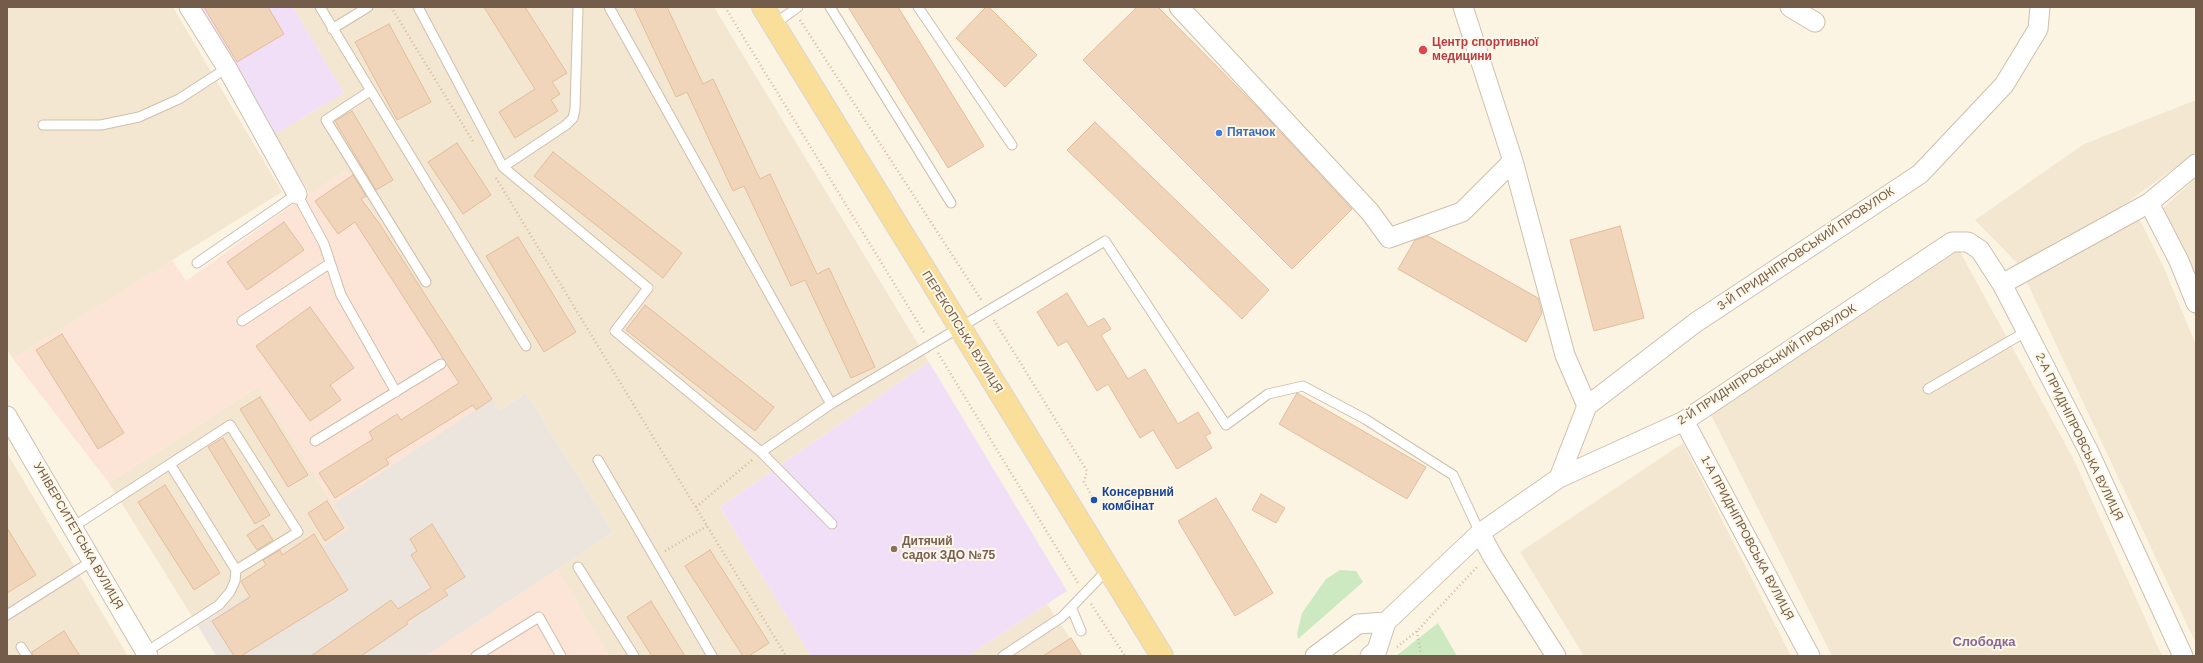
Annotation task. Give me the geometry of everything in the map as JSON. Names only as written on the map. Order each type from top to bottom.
[{"type":"main road","name":"ПЕРЕКОПСЬКА ВУЛИЦЯ","points":[[768,16],[958,327],[1109,568],[1162,656]]},
{"type":"street","points":[[189,7],[227,68],[297,194]]},
{"type":"street","points":[[1179,7],[1370,212],[1390,238],[1462,212],[1513,161]]},
{"type":"street","points":[[1463,7],[1513,161],[1565,355],[1587,406],[1559,478]]},
{"type":"street","points":[[1790,7],[1816,22]]},
{"type":"street","name":"3-Й ПРИДНІПРОВСЬКИЙ ПРОВУЛОК","points":[[1587,406],[1695,323],[1920,174],[2004,86],[2038,29],[2040,7]]},
{"type":"street","points":[[2002,284],[2149,203],[2196,164]]},
{"type":"street","points":[[2149,203],[2179,261],[2196,303]]},
{"type":"street","name":"2-А ПРИДНІПРОВСЬКА ВУЛИЦЯ","points":[[1952,242],[1968,242],[1980,250],[2002,284],[2088,450],[2183,656]]},
{"type":"street","name":"2-Й ПРИДНІПРОВСЬКИЙ ПРОВУЛОК","points":[[1370,656],[1377,650],[1386,622],[1480,533],[1559,478],[1684,421],[1952,242]]},
{"type":"street","name":"УНІВЕРСИТЕТСЬКА ВУЛИЦЯ","points":[[7,416],[147,654]]},
{"type":"street","name":"1-А ПРИДНІПРОВСЬКА ВУЛИЦЯ","points":[[1684,421],[1810,656]]},
{"type":"street","points":[[1480,533],[1493,557],[1556,656]]},
{"type":"street","points":[[1315,656],[1358,624],[1386,622]]},
{"type":"lane","points":[[320,7],[526,346]]},
{"type":"lane","points":[[332,29],[368,7]]},
{"type":"lane","points":[[418,7],[503,167],[648,288],[615,331],[761,452],[832,524]]},
{"type":"lane","points":[[503,167],[566,125],[573,118],[575,109],[578,7]]},
{"type":"lane","points":[[609,7],[831,404]]},
{"type":"lane","points":[[830,7],[951,203]]},
{"type":"lane","points":[[918,7],[1012,145]]},
{"type":"lane","points":[[768,16],[795,8]]},
{"type":"lane","points":[[43,125],[101,125],[139,117],[179,100],[227,68]]},
{"type":"lane","points":[[370,91],[326,120],[426,282]]},
{"type":"lane","points":[[197,263],[297,194],[324,244],[329,264],[341,295],[396,392]]},
{"type":"lane","points":[[761,452],[831,404],[931,342],[1105,241],[1226,425],[1268,394],[1303,386],[1365,419],[1453,475],[1480,533]]},
{"type":"lane","points":[[242,321],[329,264]]},
{"type":"lane","points":[[1928,389],[2027,331]]},
{"type":"lane","points":[[315,441],[441,364]]},
{"type":"lane","points":[[73,527],[230,425],[298,532],[236,570]]},
{"type":"lane","points":[[598,460],[712,656]]},
{"type":"lane","points":[[147,654],[219,605],[230,592],[235,581],[236,570],[170,464]]},
{"type":"lane","points":[[7,615],[92,560]]},
{"type":"lane","points":[[578,567],[634,656]]},
{"type":"lane","points":[[1003,656],[1072,609],[1109,568]]},
{"type":"lane","points":[[1072,609],[1080,631]]},
{"type":"lane","points":[[476,656],[539,617],[561,656]]},
{"type":"lane","points":[[21,647],[27,656]]},
{"type":"path","points":[[391,7],[476,146]]},
{"type":"path","points":[[725,7],[1085,594],[1125,656]]},
{"type":"path","points":[[795,8],[987,309],[1087,471],[1084,482],[1094,500]]},
{"type":"path","points":[[492,173],[786,656]]},
{"type":"path","points":[[696,507],[761,452]]},
{"type":"path","points":[[654,557],[707,526]]},
{"type":"path","points":[[1391,652],[1418,631],[1477,566],[1493,557]]},
{"type":"path","points":[[1418,631],[1421,656]]},
{"type":"shaded area","points":[[7,7],[173,7],[282,192],[13,359],[7,349]]},
{"type":"shaded area","points":[[198,7],[293,7],[344,93],[274,135]]},
{"type":"shaded area","points":[[293,7],[714,7],[929,362],[720,507],[811,656],[609,656],[557,569],[613,532],[526,393],[499,411],[346,170],[310,194],[274,135],[344,93]]},
{"type":"shaded area","points":[[2196,100],[2196,152],[2121,207],[2019,265],[1975,220],[2084,144]]},
{"type":"shaded area","points":[[346,170],[492,399],[333,504],[258,387],[109,483],[13,359],[172,260],[186,281],[289,207]]},
{"type":"shaded area","points":[[2196,178],[2196,289],[2162,209]]},
{"type":"shaded area","points":[[2139,218],[2164,268],[2196,345],[2196,644],[2025,278]]},
{"type":"shaded area","points":[[1959,250],[2073,458],[2162,656],[1832,656],[1711,415]]},
{"type":"shaded area","name":"Дитячий садок ЗДО №75","points":[[929,362],[1067,591],[968,656],[811,656],[720,507]]},
{"type":"shaded area","points":[[258,387],[349,529],[198,626],[109,483]]},
{"type":"shaded area","points":[[526,393],[613,532],[426,656],[216,656],[198,626],[349,529],[333,504],[492,399],[499,411]]},
{"type":"shaded area","points":[[1683,443],[1791,656],[1584,656],[1520,552]]},
{"type":"shaded area","points":[[7,453],[128,656],[7,656]]},
{"type":"shaded area","points":[[557,569],[609,656],[426,656]]},
{"type":"shaded area","points":[[1047,604],[1082,656],[968,656]]},
{"type":"green space","points":[[1340,570],[1356,571],[1363,582],[1298,639],[1297,634],[1302,613],[1326,579]]},
{"type":"green space","points":[[1438,623],[1457,656],[1396,656]]},
{"type":"building","points":[[204,7],[268,7],[284,34],[237,62]]},
{"type":"building","points":[[484,7],[525,7],[567,73],[552,82],[560,94],[551,100],[558,111],[515,138],[499,112],[535,89]]},
{"type":"building","points":[[634,7],[667,7],[703,84],[713,79],[760,179],[770,174],[817,274],[829,268],[875,367],[851,378],[805,280],[791,286],[744,186],[733,191],[687,92],[676,97]]},
{"type":"building","points":[[848,7],[898,7],[984,146],[948,168]]},
{"type":"building","points":[[986,7],[989,7],[1037,55],[1005,87],[956,38]]},
{"type":"building","name":"Пятачок","points":[[1137,7],[1158,7],[1257,107],[1352,209],[1292,269],[1083,60]]},
{"type":"building","points":[[389,24],[431,102],[397,120],[355,42]]},
{"type":"building","points":[[352,111],[393,180],[376,190],[335,121]]},
{"type":"building","points":[[1095,122],[1269,290],[1242,319],[1067,150]]},
{"type":"building","points":[[457,143],[491,195],[463,214],[428,162]]},
{"type":"building","points":[[553,152],[682,253],[663,278],[534,176]]},
{"type":"building","points":[[353,175],[366,196],[361,199],[379,223],[492,399],[476,410],[473,405],[386,459],[389,464],[335,498],[319,473],[373,439],[369,432],[397,414],[401,420],[459,383],[355,222],[338,234],[315,201]]},
{"type":"building","points":[[284,222],[304,250],[247,290],[227,262]]},
{"type":"building","points":[[1620,226],[1644,318],[1594,331],[1570,240]]},
{"type":"building","points":[[1428,236],[1538,298],[1542,313],[1526,342],[1398,269],[1415,240]]},
{"type":"building","points":[[518,237],[576,332],[544,352],[486,256]]},
{"type":"building","points":[[1067,293],[1088,327],[1104,318],[1111,329],[1101,335],[1128,379],[1145,369],[1178,424],[1198,412],[1211,433],[1205,436],[1212,448],[1177,469],[1153,430],[1140,438],[1108,384],[1097,391],[1067,341],[1058,346],[1037,312]]},
{"type":"building","points":[[645,305],[774,407],[755,431],[626,330]]},
{"type":"building","points":[[310,307],[354,368],[330,385],[341,400],[310,421],[256,346]]},
{"type":"building","points":[[62,334],[124,433],[98,449],[36,350]]},
{"type":"building","points":[[1297,393],[1426,467],[1407,499],[1279,424]]},
{"type":"building","points":[[260,397],[308,475],[288,487],[240,409]]},
{"type":"building","points":[[223,438],[270,515],[255,524],[208,447]]},
{"type":"building","points":[[165,485],[220,573],[194,590],[138,502]]},
{"type":"building","points":[[1261,494],[1285,508],[1276,523],[1252,510]]},
{"type":"building","points":[[1216,498],[1273,593],[1235,616],[1178,521]]},
{"type":"building","points":[[327,501],[344,528],[325,541],[308,513]]},
{"type":"building","points":[[432,524],[465,577],[444,590],[448,595],[406,622],[408,624],[361,656],[311,656],[391,600],[398,609],[431,588],[411,555],[417,551],[410,539]]},
{"type":"building","points":[[263,525],[273,540],[257,550],[247,535]]},
{"type":"building","points":[[7,528],[36,575],[7,593]]},
{"type":"building","points":[[314,534],[348,590],[241,656],[234,656],[212,621],[250,597],[241,581],[266,565],[263,560],[280,550],[282,555]]},
{"type":"building","points":[[710,550],[769,643],[749,656],[743,656],[685,566]]},
{"type":"building","points":[[651,601],[685,656],[652,656],[627,617]]},
{"type":"building","points":[[64,631],[80,656],[33,656],[32,652]]},
{"type":"building","points":[[1071,638],[1082,656],[1043,656]]},
{"type":"place","name":"Центр спортивної медицини","points":[[1423,50]]},
{"type":"place","name":"Пятачок","points":[[1219,133]]},
{"type":"place","name":"Консервний комбінат","points":[[1094,500]]},
{"type":"place","name":"Дитячий садок ЗДО №75","points":[[894,549]]},
{"type":"district","name":"Слободка","points":[[1984,642]]}]
